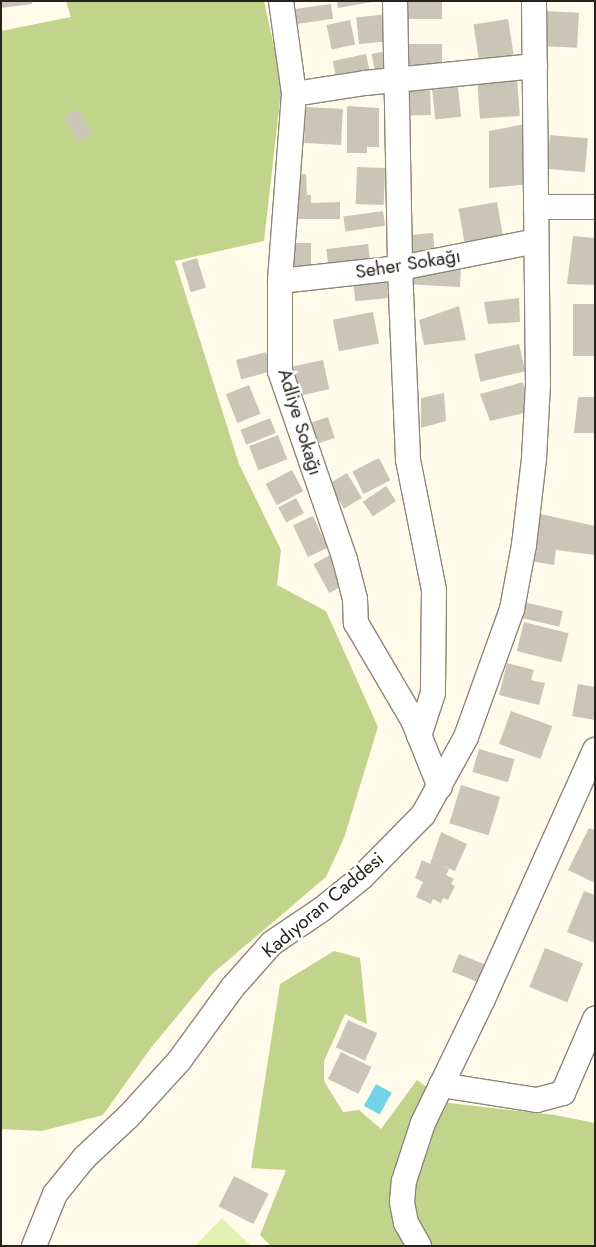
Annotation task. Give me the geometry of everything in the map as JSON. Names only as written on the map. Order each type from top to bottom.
[{"type":"street","name":"Adliye Sokağı","points":[[281,1],[294,94],[286,172],[280,281],[280,371],[345,560],[355,599],[356,623],[419,736],[440,787]]},
{"type":"street","points":[[395,1],[400,268],[408,460],[434,590],[433,694],[419,736]]},
{"type":"street","name":"Kadıyoran Caddesi","points":[[34,1246],[55,1194],[84,1158],[128,1117],[179,1061],[272,943],[321,910],[362,877],[423,815],[466,737],[512,609],[524,545],[534,458],[538,385],[534,1]]},
{"type":"street","points":[[294,94],[535,66]]},
{"type":"street","points":[[536,207],[595,207]]},
{"type":"street","name":"Seher Sokağı","points":[[280,281],[400,268],[536,242]]},
{"type":"street","points":[[418,1246],[406,1223],[402,1202],[404,1181],[423,1122],[595,750]]},
{"type":"street","points":[[441,1086],[537,1100],[563,1093],[595,1018]]},
{"type":"green space","points":[[66,1],[264,1],[282,83],[264,241],[175,261],[239,464],[281,550],[277,585],[326,611],[378,727],[344,838],[326,877],[212,974],[150,1049],[103,1115],[42,1131],[1,1129],[1,31],[71,17]]},
{"type":"green space","points":[[334,951],[360,958],[367,1024],[345,1014],[324,1061],[324,1081],[343,1112],[359,1110],[381,1129],[417,1080],[449,1103],[555,1115],[595,1123],[595,1246],[271,1246],[260,1235],[286,1170],[251,1168],[280,984]]},
{"type":"green space","points":[[222,1218],[251,1246],[195,1246]]},
{"type":"water","points":[[376,1084],[392,1093],[380,1115],[364,1106]]},
{"type":"building","points":[[1,1],[32,1],[32,4],[1,8]]},
{"type":"building","points":[[337,1],[372,1],[372,2],[338,8]]},
{"type":"building","points":[[407,1],[442,1],[442,19],[407,19]]},
{"type":"building","points":[[331,4],[333,19],[295,24],[293,9]]},
{"type":"building","points":[[544,11],[579,13],[577,48],[542,46]]},
{"type":"building","points":[[389,14],[392,41],[359,44],[356,17]]},
{"type":"building","points":[[508,19],[515,61],[480,67],[473,24]]},
{"type":"building","points":[[350,20],[355,44],[332,49],[327,25]]},
{"type":"building","points":[[405,44],[442,44],[442,75],[405,75]]},
{"type":"building","points":[[385,51],[389,69],[375,72],[371,54]]},
{"type":"building","points":[[366,54],[370,73],[337,80],[333,61]]},
{"type":"building","points":[[517,76],[520,116],[480,119],[477,79]]},
{"type":"building","points":[[458,87],[461,117],[435,120],[432,90]]},
{"type":"building","points":[[430,89],[431,115],[406,116],[405,90]]},
{"type":"building","points":[[347,106],[379,108],[379,147],[367,147],[367,153],[347,153]]},
{"type":"building","points":[[306,107],[343,109],[341,145],[304,143]]},
{"type":"building","points":[[78,109],[92,133],[78,141],[64,117]]},
{"type":"building","points":[[530,123],[530,184],[489,188],[489,131]]},
{"type":"building","points":[[550,135],[588,138],[585,172],[547,169]]},
{"type":"building","points":[[357,167],[385,168],[384,205],[356,204]]},
{"type":"building","points":[[291,174],[306,174],[307,195],[311,195],[311,203],[340,202],[340,219],[291,219]]},
{"type":"building","points":[[497,202],[504,240],[465,247],[459,209]]},
{"type":"building","points":[[383,211],[385,226],[345,231],[343,217]]},
{"type":"building","points":[[433,233],[435,257],[411,259],[409,235]]},
{"type":"building","points":[[573,236],[595,238],[595,285],[567,284]]},
{"type":"building","points":[[288,243],[311,243],[311,270],[288,270]]},
{"type":"building","points":[[368,244],[371,267],[329,272],[326,249]]},
{"type":"building","points":[[197,258],[206,288],[191,292],[182,263]]},
{"type":"building","points":[[409,264],[461,267],[460,287],[408,284]]},
{"type":"building","points":[[386,278],[388,298],[355,301],[353,281]]},
{"type":"building","points":[[519,298],[520,322],[488,324],[484,302]]},
{"type":"building","points":[[573,304],[595,304],[595,356],[573,356]]},
{"type":"building","points":[[459,306],[466,340],[424,345],[419,320]]},
{"type":"building","points":[[373,312],[379,343],[339,351],[333,320]]},
{"type":"building","points":[[519,344],[525,371],[480,382],[474,354]]},
{"type":"building","points":[[266,352],[271,371],[241,379],[236,360]]},
{"type":"building","points":[[323,360],[329,389],[296,396],[290,367]]},
{"type":"building","points":[[523,382],[528,412],[490,421],[480,394]]},
{"type":"building","points":[[249,385],[261,414],[237,423],[226,394]]},
{"type":"building","points":[[444,393],[446,421],[421,428],[421,398]]},
{"type":"building","points":[[578,397],[595,397],[595,433],[574,433]]},
{"type":"building","points":[[328,417],[335,438],[315,444],[308,423]]},
{"type":"building","points":[[270,418],[276,433],[246,445],[240,430]]},
{"type":"building","points":[[278,435],[287,459],[258,470],[249,446]]},
{"type":"building","points":[[379,458],[390,480],[364,494],[352,472]]},
{"type":"building","points":[[292,470],[303,491],[277,505],[266,484]]},
{"type":"building","points":[[347,473],[362,498],[344,509],[329,484]]},
{"type":"building","points":[[386,486],[396,501],[373,517],[363,502]]},
{"type":"building","points":[[296,498],[304,513],[286,522],[278,507]]},
{"type":"building","points":[[536,513],[595,526],[595,555],[556,550],[554,565],[529,561]]},
{"type":"building","points":[[313,516],[328,548],[308,557],[293,525]]},
{"type":"building","points":[[330,555],[346,584],[329,593],[313,564]]},
{"type":"building","points":[[519,601],[563,611],[559,627],[515,617]]},
{"type":"building","points":[[524,622],[569,633],[561,662],[517,651]]},
{"type":"building","points":[[507,663],[534,670],[531,680],[545,683],[539,705],[499,695]]},
{"type":"building","points":[[578,684],[595,687],[595,720],[572,716]]},
{"type":"building","points":[[511,711],[552,726],[540,759],[499,744]]},
{"type":"building","points":[[479,749],[515,759],[508,782],[472,772]]},
{"type":"building","points":[[461,785],[500,797],[489,835],[449,823]]},
{"type":"building","points":[[589,828],[595,830],[595,883],[568,870]]},
{"type":"building","points":[[441,832],[467,844],[455,871],[440,865],[449,869],[446,875],[454,879],[451,884],[455,886],[448,900],[443,898],[441,903],[433,899],[431,904],[416,897],[423,882],[415,878],[422,860],[430,864]]},
{"type":"building","points":[[584,891],[595,895],[595,943],[567,932]]},
{"type":"building","points":[[545,948],[583,963],[567,1002],[529,987]]},
{"type":"building","points":[[459,954],[491,967],[484,985],[452,972]]},
{"type":"building","points":[[348,1020],[377,1033],[365,1060],[336,1047]]},
{"type":"building","points":[[341,1052],[372,1067],[358,1094],[328,1079]]},
{"type":"building","points":[[234,1176],[269,1194],[253,1224],[219,1206]]}]
